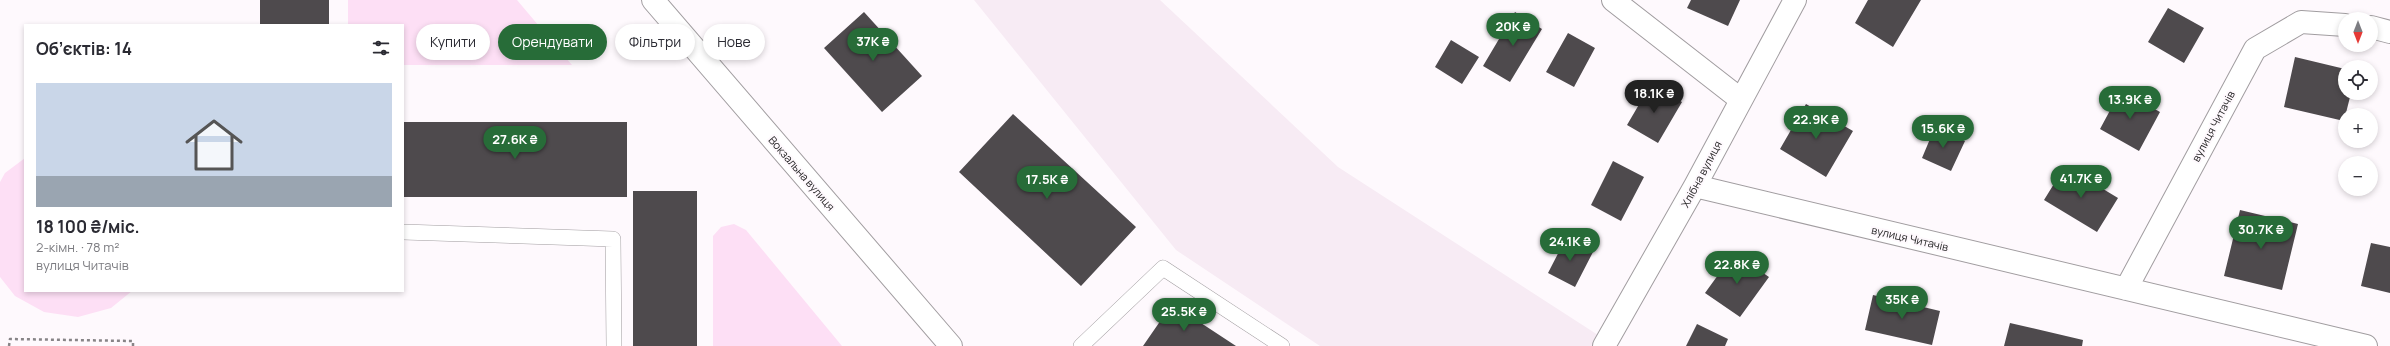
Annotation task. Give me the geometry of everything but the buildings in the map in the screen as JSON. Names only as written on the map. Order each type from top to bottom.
[{"type":"street","name":"Вокзальна вулиця","points":[[653,0],[951,346]]},
{"type":"street","points":[[1613,0],[1740,99]]},
{"type":"street","name":"Хлібна вулиця","points":[[1604,346],[1695,186],[1740,99],[1795,0]]},
{"type":"street","name":"вулиця Читачів","points":[[2126,289],[2255,49],[2302,22],[2338,25]]},
{"type":"street","points":[[2378,29],[2390,32]]},
{"type":"street","name":"вулиця Читачів","points":[[1695,186],[2366,346]]},
{"type":"lane","points":[[404,232],[613,239],[614,346]]},
{"type":"lane","points":[[1081,346],[1163,268],[1282,346]]},
{"type":"path","points":[[10,346],[10,339],[133,341],[133,346]]},
{"type":"shaded area","points":[[348,0],[517,0],[537,24],[498,24],[498,60],[568,60],[572,65],[404,65],[404,24],[348,24]]},
{"type":"shaded area","points":[[974,0],[1160,0],[1338,167],[1615,346],[1320,346],[1176,250]]},
{"type":"shaded area","points":[[24,159],[24,292],[131,292],[111,308],[78,317],[44,312],[15,296],[0,277],[0,182],[5,173]]},
{"type":"shaded area","points":[[734,224],[746,230],[842,346],[713,346],[713,236],[721,227]]}]
